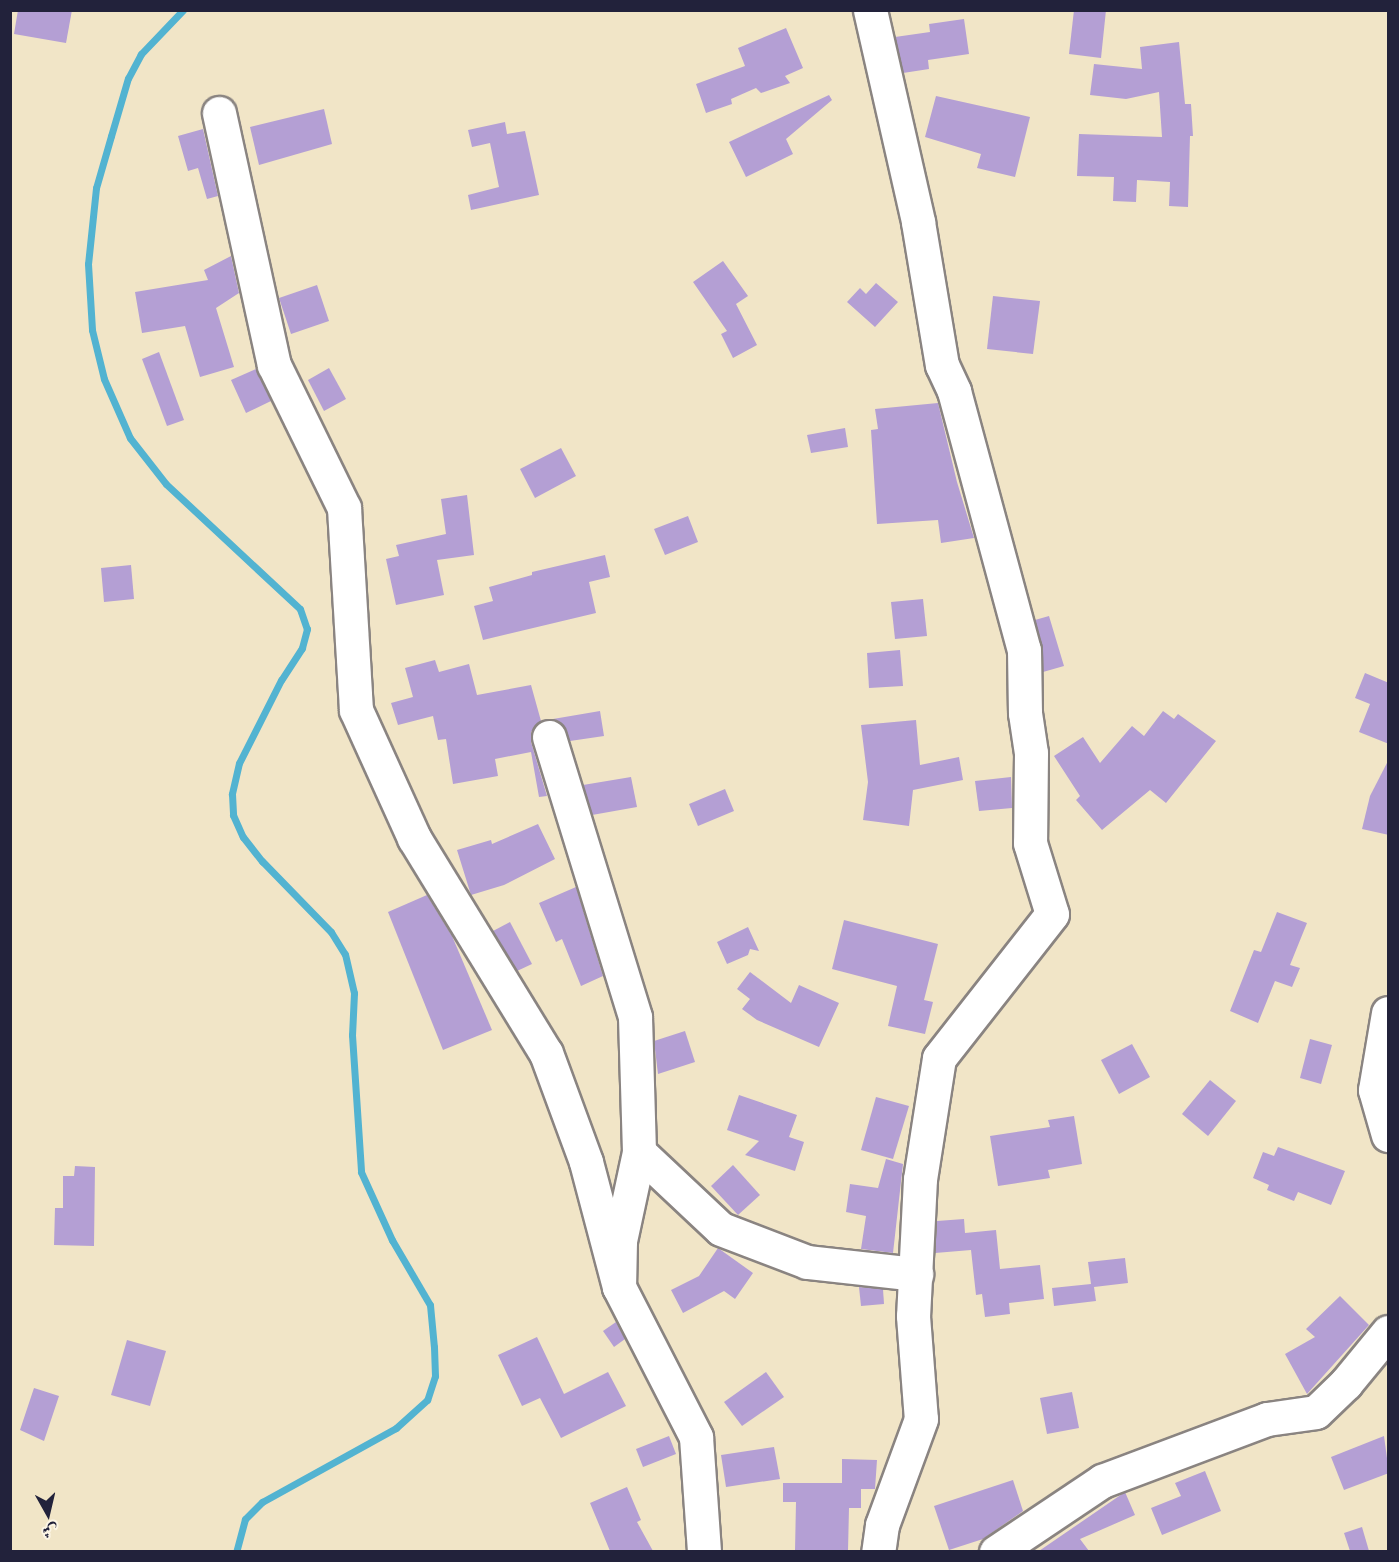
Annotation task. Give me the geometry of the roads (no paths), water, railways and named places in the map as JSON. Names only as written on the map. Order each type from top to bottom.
[{"type":"street","points":[[870,10],[918,222],[942,365],[954,392],[1024,650],[1033,857],[1052,914],[939,1058],[920,1179],[914,1316],[921,1419],[882,1525],[878,1551]]},
{"type":"street","points":[[219,113],[274,364],[344,508],[356,710],[414,838],[546,1053],[586,1162],[619,1287],[696,1437],[704,1551]]},
{"type":"street","points":[[549,737],[635,1017],[639,1152],[620,1241],[619,1287]]},
{"type":"street","points":[[1389,1013],[1375,1090],[1389,1135]]},
{"type":"street","points":[[639,1152],[721,1229],[807,1262],[916,1274]]},
{"type":"street","points":[[996,1551],[1102,1481],[1267,1419],[1316,1412],[1346,1383],[1389,1332]]},
{"type":"waterway","points":[[183,10],[141,54],[128,78],[96,188],[88,264],[92,330],[104,379],[130,438],[166,484],[300,609],[307,629],[302,648],[281,680],[239,763],[232,794],[233,815],[243,837],[262,861],[331,932],[345,954],[354,993],[352,1035],[361,1172],[392,1240],[430,1305],[435,1376],[427,1400],[396,1428],[262,1502],[245,1519],[236,1552]]}]
